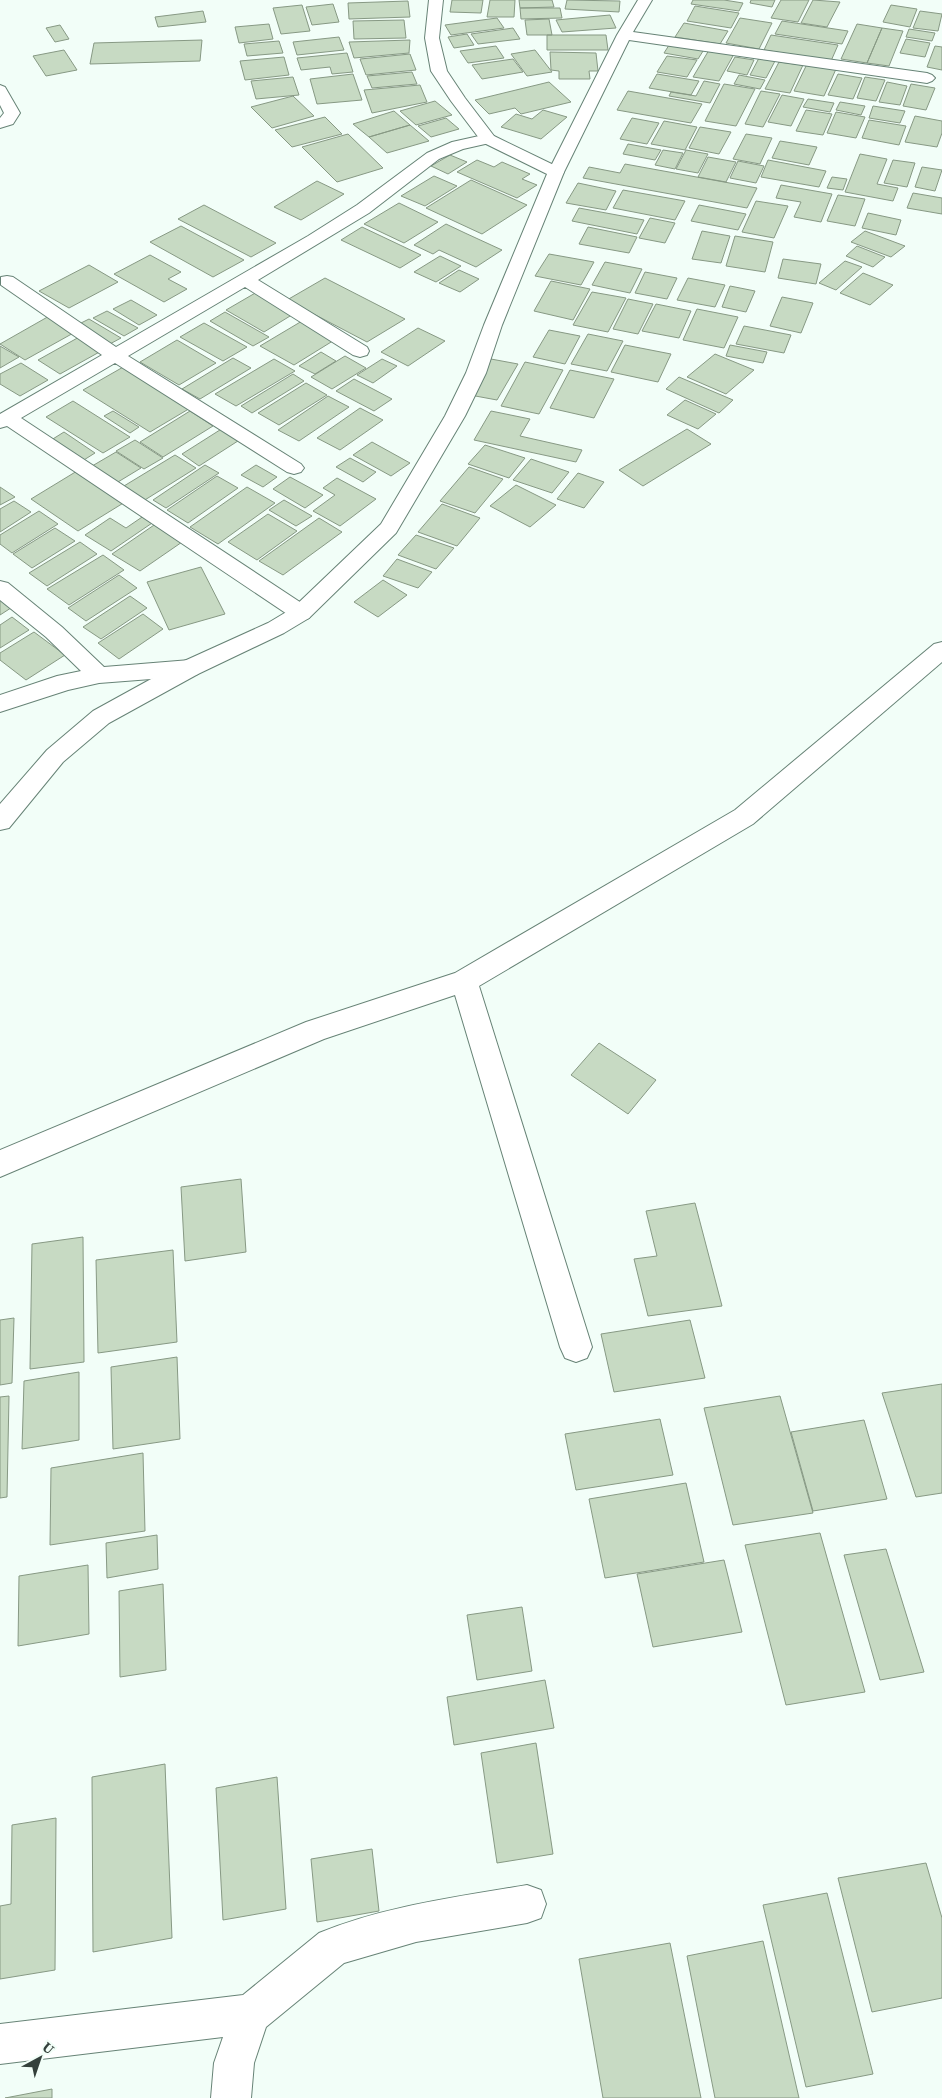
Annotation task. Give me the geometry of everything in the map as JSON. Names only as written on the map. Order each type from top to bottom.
[{"type":"street","points":[[436,0],[432,38],[439,71],[488,139],[556,172]]},
{"type":"street","points":[[0,821],[55,756],[101,716],[190,668],[276,628],[301,613],[336,582],[389,528],[456,416],[476,373],[493,326],[556,172],[624,35],[645,0]]},
{"type":"street","points":[[624,35],[927,78]]},
{"type":"street","points":[[0,90],[12,113],[7,121],[0,123]]},
{"type":"street","points":[[301,613],[4,420],[116,356],[163,326],[363,208],[433,156],[458,145],[488,139]]},
{"type":"street","points":[[244,279],[360,351]]},
{"type":"street","points":[[7,281],[116,356],[294,468]]},
{"type":"street","points":[[0,588],[54,632],[99,675]]},
{"type":"street","points":[[0,1164],[138,1104],[308,1034],[464,980],[744,817],[942,650]]},
{"type":"street","points":[[0,704],[65,682],[99,675],[190,668]]},
{"type":"street","points":[[464,980],[576,1347]]},
{"type":"street","points":[[231,2098],[234,2063],[251,2014],[333,1947],[416,1923],[527,1904]]},
{"type":"street","points":[[0,2044],[251,2014]]},
{"type":"building","points":[[452,0],[483,0],[481,13],[450,12]]},
{"type":"building","points":[[490,0],[515,0],[514,17],[487,17]]},
{"type":"building","points":[[519,0],[552,0],[554,7],[520,8]]},
{"type":"building","points":[[567,0],[620,1],[619,12],[565,9]]},
{"type":"building","points":[[693,0],[724,0],[743,3],[739,11],[691,4]]},
{"type":"building","points":[[751,0],[775,0],[772,7],[750,3]]},
{"type":"building","points":[[781,0],[809,0],[798,22],[771,18]]},
{"type":"building","points":[[813,0],[840,2],[827,27],[801,23]]},
{"type":"building","points":[[408,1],[410,17],[349,19],[348,3]]},
{"type":"building","points":[[333,4],[339,22],[312,25],[306,7]]},
{"type":"building","points":[[302,5],[310,31],[281,34],[273,8]]},
{"type":"building","points":[[891,5],[917,9],[910,27],[883,22]]},
{"type":"building","points":[[695,6],[739,13],[731,28],[687,21]]},
{"type":"building","points":[[520,8],[560,8],[562,18],[521,19]]},
{"type":"building","points":[[203,11],[206,22],[158,27],[155,17]]},
{"type":"building","points":[[920,11],[942,14],[938,31],[913,28]]},
{"type":"building","points":[[610,15],[616,28],[562,32],[556,20]]},
{"type":"building","points":[[497,18],[504,28],[451,35],[445,25]]},
{"type":"building","points":[[740,18],[772,23],[759,49],[726,43]]},
{"type":"building","points":[[549,19],[552,35],[527,35],[525,20]]},
{"type":"building","points":[[404,20],[406,38],[354,39],[353,21]]},
{"type":"building","points":[[782,21],[848,31],[842,44],[775,34]]},
{"type":"building","points":[[684,23],[728,31],[720,44],[675,37]]},
{"type":"building","points":[[269,24],[273,39],[239,43],[235,27]]},
{"type":"building","points":[[857,24],[882,28],[867,63],[841,59]]},
{"type":"building","points":[[60,25],[69,39],[55,42],[46,28]]},
{"type":"building","points":[[513,28],[520,39],[478,44],[471,34]]},
{"type":"building","points":[[882,28],[903,31],[889,66],[867,63]]},
{"type":"building","points":[[909,29],[935,33],[932,41],[906,37]]},
{"type":"building","points":[[467,34],[474,45],[454,48],[448,37]]},
{"type":"building","points":[[547,35],[606,35],[608,50],[547,50]]},
{"type":"building","points":[[771,35],[838,45],[831,61],[764,50]]},
{"type":"building","points":[[339,37],[344,50],[297,55],[293,42]]},
{"type":"building","points":[[906,39],[930,43],[925,57],[900,53]]},
{"type":"building","points":[[202,40],[200,61],[90,64],[94,43]]},
{"type":"building","points":[[410,40],[409,53],[354,58],[349,42]]},
{"type":"building","points":[[279,41],[283,53],[247,56],[244,44]]},
{"type":"building","points":[[671,42],[705,48],[698,59],[664,53]]},
{"type":"building","points":[[496,46],[504,58],[468,63],[460,51]]},
{"type":"building","points":[[935,46],[942,47],[942,70],[927,67]]},
{"type":"building","points":[[64,50],[77,70],[46,76],[33,56]]},
{"type":"building","points":[[535,50],[552,72],[527,76],[511,54]]},
{"type":"building","points":[[709,50],[734,54],[719,81],[693,77]]},
{"type":"building","points":[[550,52],[596,53],[598,71],[589,71],[590,79],[559,79],[559,71],[551,70]]},
{"type":"building","points":[[347,53],[353,72],[332,74],[330,67],[301,70],[297,58]]},
{"type":"building","points":[[410,54],[416,70],[366,75],[360,59]]},
{"type":"building","points":[[667,56],[697,60],[687,77],[657,72]]},
{"type":"building","points":[[284,57],[289,75],[245,80],[240,61]]},
{"type":"building","points":[[735,57],[754,60],[747,75],[727,71]]},
{"type":"building","points":[[759,58],[775,61],[766,78],[750,75]]},
{"type":"building","points":[[513,59],[523,72],[482,79],[472,65]]},
{"type":"building","points":[[779,62],[803,65],[790,93],[765,89]]},
{"type":"building","points":[[807,64],[836,69],[824,96],[794,91]]},
{"type":"building","points":[[412,72],[417,84],[372,88],[367,76]]},
{"type":"building","points":[[353,74],[362,100],[317,104],[310,79]]},
{"type":"building","points":[[657,74],[699,81],[691,95],[649,88]]},
{"type":"building","points":[[838,74],[862,78],[853,99],[828,95]]},
{"type":"building","points":[[739,75],[765,80],[760,89],[734,84]]},
{"type":"building","points":[[293,77],[299,95],[256,99],[251,81]]},
{"type":"building","points":[[865,77],[885,80],[876,101],[857,98]]},
{"type":"building","points":[[704,81],[720,84],[710,103],[669,96],[671,92],[696,96]]},
{"type":"building","points":[[549,82],[571,102],[521,114],[515,108],[489,114],[475,100]]},
{"type":"building","points":[[887,82],[907,86],[900,105],[879,102]]},
{"type":"building","points":[[724,84],[755,89],[736,126],[705,121]]},
{"type":"building","points":[[911,84],[935,88],[926,110],[903,106]]},
{"type":"building","points":[[420,85],[427,102],[372,113],[364,90]]},
{"type":"building","points":[[628,91],[702,104],[691,123],[617,110]]},
{"type":"building","points":[[761,91],[780,94],[763,127],[745,124]]},
{"type":"building","points":[[782,95],[804,99],[791,126],[768,122]]},
{"type":"building","points":[[293,96],[314,116],[272,128],[251,107]]},
{"type":"building","points":[[808,99],[834,103],[830,112],[803,107]]},
{"type":"building","points":[[435,101],[452,115],[416,125],[400,111]]},
{"type":"building","points":[[840,102],[865,106],[861,115],[836,110]]},
{"type":"building","points":[[873,106],[905,111],[900,123],[869,118]]},
{"type":"building","points":[[543,110],[567,117],[541,139],[501,127],[516,114],[532,119]]},
{"type":"building","points":[[806,110],[832,114],[823,135],[796,131]]},
{"type":"building","points":[[394,111],[410,125],[369,137],[353,124]]},
{"type":"building","points":[[836,112],[865,117],[856,138],[827,133]]},
{"type":"building","points":[[915,116],[942,121],[942,133],[937,147],[905,142]]},
{"type":"building","points":[[325,117],[342,134],[292,147],[275,130]]},
{"type":"building","points":[[446,118],[459,129],[431,137],[418,126]]},
{"type":"building","points":[[632,118],[659,123],[647,144],[620,139]]},
{"type":"building","points":[[869,120],[906,126],[899,145],[862,138]]},
{"type":"building","points":[[664,121],[697,127],[685,150],[651,144]]},
{"type":"building","points":[[410,125],[429,141],[387,153],[369,137]]},
{"type":"building","points":[[700,127],[731,132],[719,154],[689,148]]},
{"type":"building","points":[[348,134],[383,168],[337,182],[302,147]]},
{"type":"building","points":[[746,134],[772,138],[760,164],[733,159]]},
{"type":"building","points":[[780,141],[817,147],[809,165],[772,158]]},
{"type":"building","points":[[628,144],[661,150],[655,160],[623,154]]},
{"type":"building","points":[[663,150],[683,153],[675,169],[655,165]]},
{"type":"building","points":[[686,150],[708,154],[698,173],[676,169]]},
{"type":"building","points":[[860,154],[887,159],[877,184],[898,188],[893,201],[845,192]]},
{"type":"building","points":[[450,155],[467,162],[448,174],[431,166]]},
{"type":"building","points":[[708,157],[736,162],[726,182],[698,177]]},
{"type":"building","points":[[477,160],[494,167],[502,162],[530,174],[522,179],[537,185],[517,198],[457,172]]},
{"type":"building","points":[[768,160],[826,171],[819,187],[761,177]]},
{"type":"building","points":[[893,160],[915,163],[907,187],[884,183]]},
{"type":"building","points":[[738,161],[764,166],[756,183],[730,178]]},
{"type":"building","points":[[625,164],[757,188],[747,208],[583,178],[589,167],[620,173]]},
{"type":"building","points":[[922,167],[942,170],[935,191],[915,187]]},
{"type":"building","points":[[434,176],[457,186],[425,206],[401,196]]},
{"type":"building","points":[[832,177],[847,179],[843,190],[827,188]]},
{"type":"building","points":[[471,180],[527,205],[482,234],[426,208]]},
{"type":"building","points":[[317,181],[344,194],[301,220],[274,207]]},
{"type":"building","points":[[578,183],[616,191],[606,210],[566,203]]},
{"type":"building","points":[[781,185],[832,194],[821,222],[794,217],[801,202],[776,198]]},
{"type":"building","points":[[623,190],[685,201],[675,220],[613,208]]},
{"type":"building","points":[[913,193],[942,198],[942,214],[907,208]]},
{"type":"building","points":[[838,195],[865,199],[855,226],[827,221]]},
{"type":"building","points":[[756,201],[788,206],[774,238],[742,232]]},
{"type":"building","points":[[399,203],[438,222],[404,243],[364,224]]},
{"type":"building","points":[[204,205],[276,243],[251,257],[178,219]]},
{"type":"building","points":[[699,205],[746,214],[738,230],[691,221]]},
{"type":"building","points":[[579,208],[644,220],[637,234],[572,221]]},
{"type":"building","points":[[868,213],[901,220],[896,235],[862,228]]},
{"type":"building","points":[[650,218],[675,223],[665,243],[639,238]]},
{"type":"building","points":[[446,224],[502,250],[476,267],[439,250],[433,254],[414,245]]},
{"type":"building","points":[[181,226],[244,260],[213,277],[150,242]]},
{"type":"building","points":[[362,227],[421,255],[400,268],[341,240]]},
{"type":"building","points":[[588,227],[637,237],[629,253],[579,244]]},
{"type":"building","points":[[702,231],[730,236],[721,263],[692,259]]},
{"type":"building","points":[[865,231],[905,246],[891,257],[851,242]]},
{"type":"building","points":[[735,236],[773,242],[765,272],[726,266]]},
{"type":"building","points":[[857,246],[885,257],[873,267],[846,256]]},
{"type":"building","points":[[549,254],[594,262],[581,285],[535,276]]},
{"type":"building","points":[[150,255],[181,272],[168,279],[187,289],[164,302],[114,274]]},
{"type":"building","points":[[440,256],[461,266],[436,282],[414,272]]},
{"type":"building","points":[[783,259],[821,264],[816,284],[778,278]]},
{"type":"building","points":[[845,261],[862,267],[836,290],[819,283]]},
{"type":"building","points":[[605,262],[642,269],[630,293],[592,285]]},
{"type":"building","points":[[89,265],[118,282],[69,308],[39,291]]},
{"type":"building","points":[[459,270],[479,279],[460,292],[439,283]]},
{"type":"building","points":[[645,272],[677,278],[667,299],[635,293]]},
{"type":"building","points":[[863,273],[893,285],[870,305],[840,293]]},
{"type":"building","points":[[325,278],[405,319],[367,342],[287,300]]},
{"type":"building","points":[[688,278],[725,285],[715,307],[677,300]]},
{"type":"building","points":[[551,281],[590,289],[573,320],[534,311]]},
{"type":"building","points":[[730,286],[755,291],[746,312],[722,307]]},
{"type":"building","points":[[257,292],[295,313],[264,332],[226,310]]},
{"type":"building","points":[[592,292],[626,298],[608,332],[573,325]]},
{"type":"building","points":[[782,297],[813,303],[801,333],[770,326]]},
{"type":"building","points":[[628,299],[653,304],[638,334],[613,329]]},
{"type":"building","points":[[131,300],[157,315],[139,325],[113,309]]},
{"type":"building","points":[[656,304],[691,311],[679,338],[642,331]]},
{"type":"building","points":[[697,309],[738,317],[724,348],[683,340]]},
{"type":"building","points":[[107,311],[138,328],[124,336],[93,318]]},
{"type":"building","points":[[225,312],[269,337],[253,346],[210,321]]},
{"type":"building","points":[[51,315],[77,331],[25,360],[0,344]]},
{"type":"building","points":[[89,319],[121,338],[108,345],[75,326]]},
{"type":"building","points":[[302,321],[336,339],[294,365],[260,346]]},
{"type":"building","points":[[204,323],[247,347],[223,361],[180,337]]},
{"type":"building","points":[[744,326],[791,335],[784,353],[736,344]]},
{"type":"building","points":[[418,328],[445,341],[408,366],[381,352]]},
{"type":"building","points":[[549,330],[580,336],[565,364],[533,357]]},
{"type":"building","points":[[588,334],[623,341],[607,371],[571,364]]},
{"type":"building","points":[[81,336],[103,350],[60,374],[38,360]]},
{"type":"building","points":[[177,340],[216,363],[179,385],[140,362]]},
{"type":"building","points":[[625,345],[671,354],[658,382],[611,372]]},
{"type":"building","points":[[730,345],[767,352],[763,363],[726,356]]},
{"type":"building","points":[[0,346],[19,357],[0,368]]},
{"type":"building","points":[[321,352],[336,361],[315,374],[299,366]]},
{"type":"building","points":[[715,354],[754,370],[726,394],[687,377]]},
{"type":"building","points":[[345,356],[366,368],[332,389],[311,377]]},
{"type":"building","points":[[233,358],[251,368],[200,399],[182,389]]},
{"type":"building","points":[[274,359],[295,371],[236,406],[215,394]]},
{"type":"building","points":[[382,359],[397,366],[373,383],[357,375]]},
{"type":"building","points":[[491,359],[518,364],[497,400],[470,395]]},
{"type":"building","points":[[525,362],[563,370],[539,414],[501,406]]},
{"type":"building","points":[[21,363],[48,380],[20,396],[0,384],[0,374]]},
{"type":"building","points":[[125,366],[192,407],[150,432],[83,390]]},
{"type":"building","points":[[570,370],[614,379],[594,418],[550,408]]},
{"type":"building","points":[[293,374],[304,381],[252,413],[241,406]]},
{"type":"building","points":[[679,377],[733,400],[719,413],[666,389]]},
{"type":"building","points":[[354,379],[392,399],[374,411],[336,391]]},
{"type":"building","points":[[306,383],[327,395],[279,425],[258,413]]},
{"type":"building","points":[[328,396],[349,407],[299,441],[278,430]]},
{"type":"building","points":[[685,400],[716,414],[698,429],[667,415]]},
{"type":"building","points":[[73,401],[130,437],[103,453],[46,417]]},
{"type":"building","points":[[360,408],[383,420],[340,450],[317,438]]},
{"type":"building","points":[[113,411],[139,427],[130,433],[104,416]]},
{"type":"building","points":[[190,411],[213,426],[163,457],[140,442]]},
{"type":"building","points":[[491,411],[530,419],[520,436],[582,450],[576,462],[474,440]]},
{"type":"building","points":[[223,428],[241,439],[199,466],[182,454]]},
{"type":"building","points":[[687,429],[711,444],[643,486],[619,470]]},
{"type":"building","points":[[64,432],[95,453],[79,463],[48,442]]},
{"type":"building","points":[[135,440],[163,458],[144,469],[116,451]]},
{"type":"building","points":[[372,442],[410,463],[391,476],[353,455]]},
{"type":"building","points":[[485,445],[525,458],[509,478],[468,464]]},
{"type":"building","points":[[116,452],[141,468],[113,485],[87,469]]},
{"type":"building","points":[[175,455],[196,468],[140,503],[119,489]]},
{"type":"building","points":[[350,458],[376,472],[363,482],[336,467]]},
{"type":"building","points":[[531,459],[569,472],[552,493],[513,480]]},
{"type":"building","points":[[205,465],[219,473],[166,508],[153,500]]},
{"type":"building","points":[[256,465],[277,477],[263,487],[241,475]]},
{"type":"building","points":[[469,467],[503,479],[475,513],[440,501]]},
{"type":"building","points":[[77,471],[125,502],[78,531],[31,499]]},
{"type":"building","points":[[578,473],[604,482],[584,508],[557,499]]},
{"type":"building","points":[[217,476],[238,488],[188,523],[167,510]]},
{"type":"building","points":[[290,477],[323,495],[305,508],[273,489]]},
{"type":"building","points":[[337,478],[376,499],[340,526],[313,511],[335,495],[323,488]]},
{"type":"building","points":[[516,485],[556,505],[530,527],[490,506]]},
{"type":"building","points":[[0,487],[15,497],[0,505]]},
{"type":"building","points":[[247,487],[275,503],[218,544],[190,527]]},
{"type":"building","points":[[284,500],[312,516],[296,526],[269,510]]},
{"type":"building","points":[[14,501],[31,512],[0,532],[0,509]]},
{"type":"building","points":[[442,504],[480,518],[457,546],[418,532]]},
{"type":"building","points":[[39,511],[58,524],[12,553],[0,544],[0,535]]},
{"type":"building","points":[[148,513],[158,519],[111,551],[85,535],[110,518],[126,528]]},
{"type":"building","points":[[268,514],[297,531],[257,560],[228,542]]},
{"type":"building","points":[[319,518],[342,532],[283,575],[259,561]]},
{"type":"building","points":[[157,523],[185,540],[140,571],[112,554]]},
{"type":"building","points":[[55,528],[75,541],[32,568],[13,554]]},
{"type":"building","points":[[416,535],[454,548],[436,569],[398,555]]},
{"type":"building","points":[[80,542],[97,554],[47,586],[29,573]]},
{"type":"building","points":[[103,555],[124,570],[69,605],[47,589]]},
{"type":"building","points":[[397,559],[432,572],[418,588],[383,576]]},
{"type":"building","points":[[201,567],[225,614],[169,630],[147,582]]},
{"type":"building","points":[[119,575],[137,588],[86,621],[68,608]]},
{"type":"building","points":[[383,580],[407,595],[378,617],[354,602]]},
{"type":"building","points":[[0,595],[14,606],[0,615]]},
{"type":"building","points":[[130,596],[147,608],[101,639],[83,627]]},
{"type":"building","points":[[143,614],[163,629],[119,659],[98,643]]},
{"type":"building","points":[[12,617],[29,630],[0,648],[0,625]]},
{"type":"building","points":[[34,632],[65,655],[26,680],[0,660],[0,653]]},
{"type":"building","points":[[599,1043],[656,1080],[628,1114],[571,1075]]},
{"type":"building","points":[[241,1179],[246,1252],[185,1261],[181,1187]]},
{"type":"building","points":[[695,1203],[722,1306],[648,1316],[634,1259],[657,1256],[646,1211]]},
{"type":"building","points":[[83,1237],[84,1362],[30,1369],[32,1244]]},
{"type":"building","points":[[173,1250],[177,1342],[98,1353],[96,1260]]},
{"type":"building","points":[[14,1318],[12,1383],[0,1385],[0,1320]]},
{"type":"building","points":[[690,1320],[705,1378],[614,1392],[601,1334]]},
{"type":"building","points":[[177,1357],[180,1439],[113,1449],[111,1367]]},
{"type":"building","points":[[79,1372],[79,1440],[22,1449],[24,1381]]},
{"type":"building","points":[[942,1384],[942,1493],[916,1497],[882,1393]]},
{"type":"building","points":[[9,1396],[7,1497],[0,1498],[0,1397]]},
{"type":"building","points":[[780,1396],[813,1513],[733,1525],[704,1408]]},
{"type":"building","points":[[660,1419],[673,1475],[576,1490],[565,1434]]},
{"type":"building","points":[[864,1420],[887,1499],[813,1511],[791,1432]]},
{"type":"building","points":[[143,1453],[145,1531],[50,1545],[51,1468]]},
{"type":"building","points":[[686,1483],[704,1562],[605,1578],[589,1499]]},
{"type":"building","points":[[820,1533],[865,1692],[786,1705],[745,1545]]},
{"type":"building","points":[[157,1535],[158,1569],[107,1578],[106,1543]]},
{"type":"building","points":[[886,1549],[924,1672],[880,1680],[844,1555]]},
{"type":"building","points":[[724,1560],[742,1632],[653,1647],[637,1574]]},
{"type":"building","points":[[88,1565],[89,1634],[18,1646],[19,1576]]},
{"type":"building","points":[[163,1584],[166,1670],[120,1677],[119,1591]]},
{"type":"building","points":[[522,1607],[532,1671],[477,1680],[467,1615]]},
{"type":"building","points":[[545,1680],[554,1728],[454,1745],[447,1697]]},
{"type":"building","points":[[536,1743],[553,1854],[497,1863],[481,1753]]},
{"type":"building","points":[[165,1764],[172,1938],[93,1952],[92,1777]]},
{"type":"building","points":[[277,1777],[286,1909],[223,1920],[216,1788]]},
{"type":"building","points":[[56,1818],[55,1970],[0,1979],[0,1906],[11,1904],[12,1825]]},
{"type":"building","points":[[372,1849],[379,1911],[317,1922],[311,1859]]},
{"type":"building","points":[[926,1863],[942,1918],[942,1998],[872,2012],[838,1878]]},
{"type":"building","points":[[827,1893],[873,2074],[806,2087],[763,1905]]},
{"type":"building","points":[[763,1941],[799,2098],[715,2098],[687,1956]]},
{"type":"building","points":[[670,1943],[701,2098],[603,2098],[579,1959]]},
{"type":"building","points":[[52,2089],[52,2098],[5,2098]]}]
